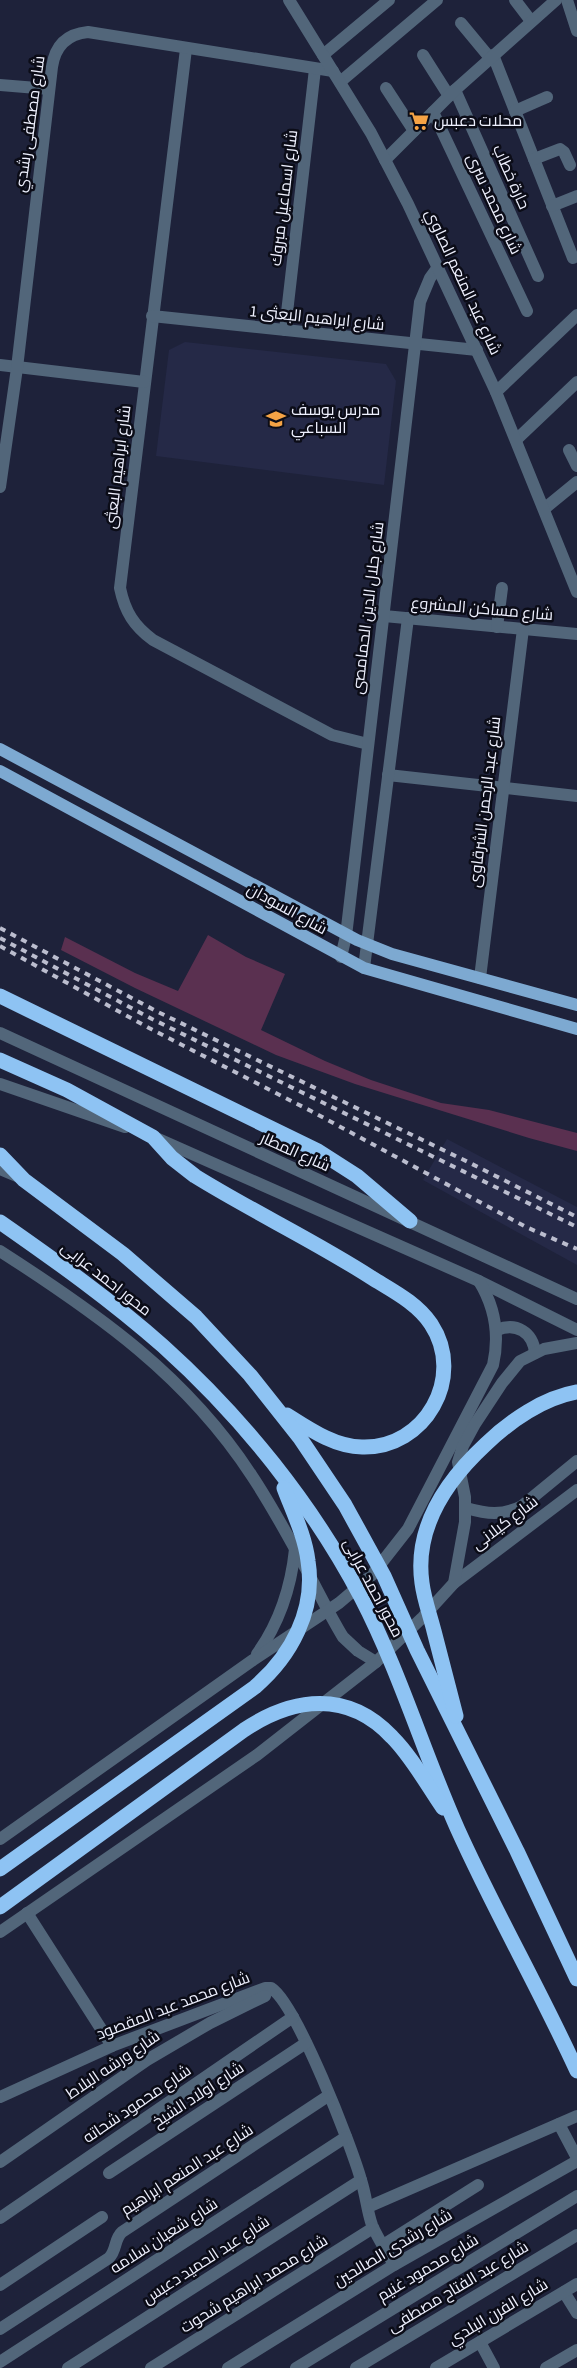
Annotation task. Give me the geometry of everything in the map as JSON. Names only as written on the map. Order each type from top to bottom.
[{"type":"highway","points":[[0,996],[318,1151],[357,1176],[410,1221]]},
{"type":"highway","points":[[0,1060],[67,1090],[153,1137],[172,1158],[196,1176],[304,1237],[410,1302],[424,1315],[438,1336],[444,1366],[439,1396],[434,1408],[418,1427],[398,1441],[374,1447],[349,1446],[313,1430],[276,1406]]},
{"type":"highway","name":"محور احمد عرابى","points":[[0,1155],[24,1180],[122,1254],[196,1317],[276,1406],[323,1471],[365,1540],[517,1851],[577,1979]]},
{"type":"highway","name":"محور احمد عرابى","points":[[0,1222],[113,1305],[162,1346],[217,1399],[279,1473],[322,1533],[360,1597],[392,1664],[458,1830],[577,2071]]},
{"type":"highway","points":[[466,1750],[422,1584],[421,1556],[426,1529],[437,1504],[452,1481],[468,1461],[506,1424],[564,1394],[577,1392]]},
{"type":"highway","points":[[0,1869],[255,1687],[267,1677],[287,1652],[301,1624],[305,1609],[308,1594],[309,1562],[302,1534],[279,1473]]},
{"type":"highway","points":[[0,1907],[244,1730],[268,1714],[294,1705],[320,1703],[341,1706],[360,1713],[383,1728],[402,1748],[458,1830]]},
{"type":"main road","name":"شارع السودان","points":[[0,749],[346,936],[368,945],[577,1005]]},
{"type":"main road","name":"شارع السودان","points":[[0,771],[364,968],[577,1029]]},
{"type":"street","name":"شارع عبد المنعم الصاوي","points":[[289,0],[337,77],[385,160],[438,267],[496,392],[576,583]]},
{"type":"street","points":[[323,55],[389,0]]},
{"type":"street","points":[[337,77],[437,0]]},
{"type":"street","points":[[515,0],[532,21]]},
{"type":"street","points":[[385,160],[491,56],[556,0]]},
{"type":"street","points":[[567,0],[577,31]]},
{"type":"street","points":[[461,23],[491,56],[515,111],[573,258]]},
{"type":"street","name":"شارع مصطفى رشدي","points":[[0,487],[17,368],[53,58],[57,49],[70,36],[88,32],[315,69],[337,77]]},
{"type":"street","name":"شارع ابراهيم البعثى","points":[[186,49],[120,588],[123,604],[130,618],[140,631],[153,640],[324,731],[341,738],[368,744]]},
{"type":"street","name":"حارة خطاب","points":[[423,55],[452,93],[538,276]]},
{"type":"street","name":"شارع اسماعيل مبروك","points":[[285,330],[315,69]]},
{"type":"street","points":[[0,85],[49,89]]},
{"type":"street","points":[[386,88],[414,131]]},
{"type":"street","points":[[515,111],[547,97]]},
{"type":"street","name":"شارع محمد سرى","points":[[432,112],[527,311]]},
{"type":"street","points":[[534,159],[560,149],[564,152],[570,165]]},
{"type":"street","points":[[552,206],[577,196]]},
{"type":"street","name":"شارع جلال الدين الحمامصى","points":[[341,957],[346,936],[420,302],[430,278],[438,267]]},
{"type":"street","points":[[496,392],[577,315]]},
{"type":"street","name":"شارع ابراهيم البعثى 1","points":[[152,316],[477,350]]},
{"type":"street","points":[[0,365],[144,382]]},
{"type":"street","points":[[516,440],[575,388]]},
{"type":"street","points":[[569,450],[577,466]]},
{"type":"street","points":[[544,509],[577,482]]},
{"type":"street","points":[[497,627],[502,588]]},
{"type":"street","name":"شارع مساكن المشروع","points":[[384,616],[577,634]]},
{"type":"street","points":[[364,968],[408,618]]},
{"type":"street","name":"شارع عبد الرحمن الشرقاوى","points":[[480,978],[523,629]]},
{"type":"street","points":[[388,774],[577,796]]},
{"type":"street","points":[[358,830],[381,834]]},
{"type":"street","name":"شارع المطار","points":[[0,1033],[198,1126],[410,1221],[577,1300]]},
{"type":"street","points":[[0,1084],[153,1137],[479,1281],[577,1330]]},
{"type":"street","name":"محور احمد عرابى","points":[[0,1169],[24,1180]]},
{"type":"street","points":[[0,1251],[109,1324],[178,1384],[232,1448],[256,1482],[338,1628],[350,1645],[376,1662]]},
{"type":"street","points":[[0,1839],[253,1660],[348,1596],[372,1575],[408,1529],[493,1365],[497,1330],[492,1305],[479,1281]]},
{"type":"street","points":[[497,1330],[510,1326],[522,1330],[532,1340],[535,1353]]},
{"type":"street","points":[[454,1583],[466,1508],[458,1462],[463,1446],[502,1383],[520,1361],[552,1346],[577,1343]]},
{"type":"street","name":"شارع كيلانى","points":[[466,1508],[494,1514],[513,1510],[522,1506],[577,1461]]},
{"type":"street","name":"شارع كيلانى","points":[[0,1932],[257,1755],[376,1662],[423,1617],[454,1583],[577,1490]]},
{"type":"street","points":[[253,1660],[272,1631],[285,1600],[295,1550]]},
{"type":"street","points":[[27,1913],[112,2046]]},
{"type":"street","name":"شارع محمد عبد المقصود","points":[[0,2097],[112,2046],[265,1988],[271,1988],[293,2016],[306,2043],[346,2136],[361,2180],[373,2228],[394,2265]]},
{"type":"street","name":"شارع ورشه البلاط","points":[[0,2162],[147,2060],[210,2023],[275,1991]]},
{"type":"street","name":"شارع محمود شحاته","points":[[0,2218],[293,2016]]},
{"type":"street","name":"شارع اولاد الشيخ","points":[[109,2174],[306,2043]]},
{"type":"street","name":"شارع عبد المنعم ابراهيم","points":[[0,2329],[109,2258],[115,2250],[117,2238],[122,2232],[328,2096]]},
{"type":"street","points":[[368,2207],[577,2116]]},
{"type":"street","points":[[558,2124],[577,2160]]},
{"type":"street","name":"شارع شعبان سلامه","points":[[0,2362],[346,2136]]},
{"type":"street","name":"شارع رشدى الصالحين","points":[[228,2368],[394,2265],[577,2160]]},
{"type":"street","name":"شارع عبد الحميد دعبس","points":[[68,2368],[361,2180]]},
{"type":"street","points":[[383,2245],[478,2185]]},
{"type":"street","name":"شارع محمود غنيم","points":[[296,2368],[577,2196]]},
{"type":"street","points":[[0,2285],[102,2217]]},
{"type":"street","name":"شارع محمد ابراهيم شحوت","points":[[151,2368],[373,2228]]},
{"type":"street","name":"شارع عبد الفتاح مصطفى","points":[[356,2368],[577,2234]]},
{"type":"street","name":"شارع الفرن البلدي","points":[[442,2366],[577,2284]]},
{"type":"street","points":[[564,2292],[577,2313]]},
{"type":"street","points":[[480,2342],[494,2368]]},
{"type":"street","points":[[546,2368],[577,2350]]},
{"type":"shaded area","name":"مدرس يوسف السباعي","points":[[185,342],[386,364],[396,381],[384,485],[156,456],[169,350]]},
{"type":"shaded area","points":[[208,935],[246,957],[285,974],[261,1030],[325,1061],[371,1080],[441,1103],[489,1110],[577,1133],[577,1151],[355,1084],[276,1055],[135,988],[61,950],[65,937],[135,973],[178,991]]},
{"type":"shaded area","points":[[447,1139],[577,1207],[577,1265],[423,1180]]},
{"type":"railway","points":[[0,928],[158,1012],[468,1162],[577,1217]]},
{"type":"railway","points":[[0,938],[152,1019],[577,1227]]},
{"type":"railway","points":[[0,946],[149,1028],[311,1111],[526,1227],[577,1249]]},
{"type":"place","name":"محلات دعبس","points":[[419,121]]},
{"type":"place","name":"مدرس يوسف السباعي","points":[[276,419]]}]
